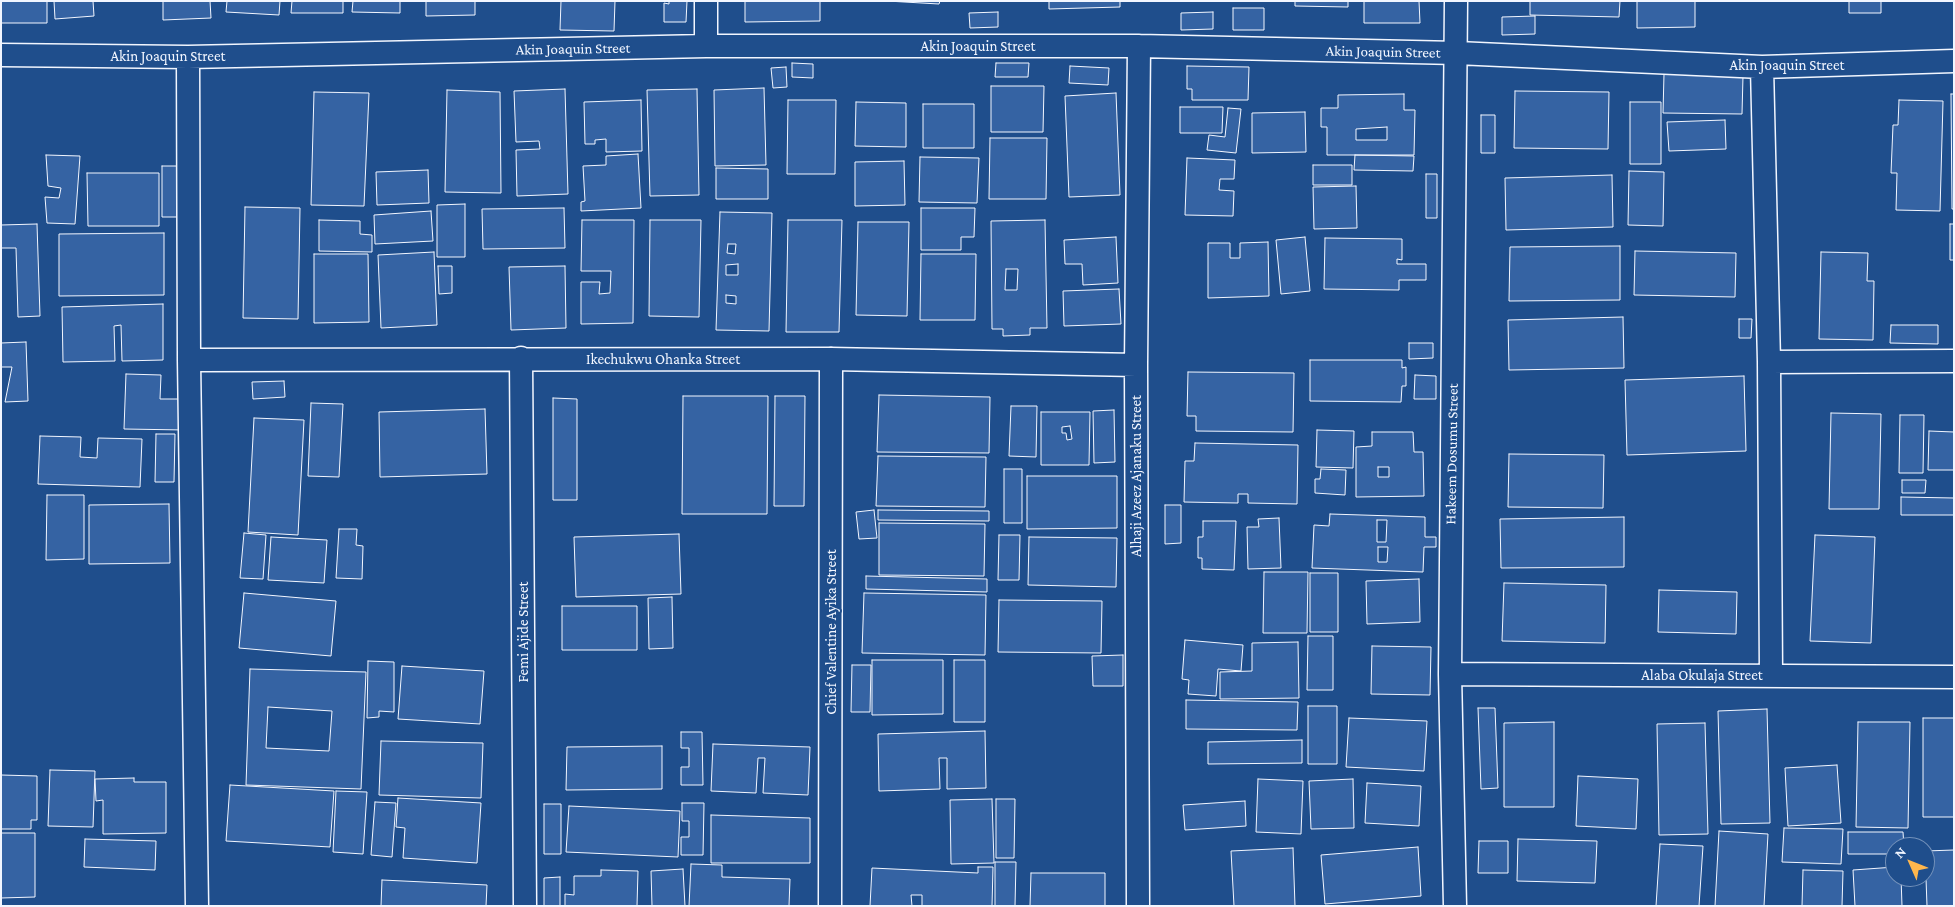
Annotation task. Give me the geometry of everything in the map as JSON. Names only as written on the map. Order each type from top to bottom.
[{"type":"street","points":[[706,1],[706,46]]},
{"type":"street","name":"Hakeem Dosumu Street","points":[[1455,906],[1450,674],[1456,1]]},
{"type":"street","name":"Akin Joaquin Street","points":[[1,55],[188,57],[706,46],[1139,46],[1457,53],[1762,67],[1954,62]]},
{"type":"street","name":"Alhaji Azeez Ajanaku Street","points":[[1138,906],[1136,365],[1139,46]]},
{"type":"street","points":[[188,57],[189,360],[197,906]]},
{"type":"street","points":[[1762,67],[1769,362],[1770,675]]},
{"type":"street","name":"Femi Ajide Street","points":[[521,358],[526,906]]},
{"type":"street","name":"Ikechukwu Ohanka Street","points":[[189,360],[831,359],[1136,365]]},
{"type":"street","name":"Chief Valentine Ayika Street","points":[[830,906],[831,359]]},
{"type":"street","points":[[1769,362],[1954,361]]},
{"type":"street","name":"Alaba Okulaja Street","points":[[1450,674],[1954,677]]},
{"type":"building","points":[[1,1],[47,1],[47,23],[1,23]]},
{"type":"building","points":[[54,1],[93,1],[94,16],[55,19]]},
{"type":"building","points":[[163,1],[210,1],[211,18],[163,20]]},
{"type":"building","points":[[227,1],[280,1],[279,15],[226,12]]},
{"type":"building","points":[[292,1],[343,1],[343,13],[291,13]]},
{"type":"building","points":[[353,1],[400,1],[400,13],[352,12]]},
{"type":"building","points":[[426,1],[475,1],[475,15],[426,16]]},
{"type":"building","points":[[561,1],[615,1],[614,31],[560,30]]},
{"type":"building","points":[[669,1],[687,1],[686,22],[664,22],[664,3],[669,4]]},
{"type":"building","points":[[745,1],[820,1],[820,21],[745,22]]},
{"type":"building","points":[[887,1],[940,1],[939,4]]},
{"type":"building","points":[[1049,1],[1120,1],[1120,7],[1049,9]]},
{"type":"building","points":[[1295,1],[1348,1],[1348,7],[1295,6]]},
{"type":"building","points":[[1364,1],[1419,1],[1420,23],[1364,23]]},
{"type":"building","points":[[1530,1],[1620,1],[1619,17],[1530,15]]},
{"type":"building","points":[[1637,1],[1695,1],[1695,27],[1637,28]]},
{"type":"building","points":[[1849,1],[1881,1],[1881,13],[1849,13]]},
{"type":"building","points":[[1233,8],[1264,8],[1264,30],[1233,30]]},
{"type":"building","points":[[998,12],[998,27],[970,28],[969,13]]},
{"type":"building","points":[[1213,12],[1213,29],[1181,30],[1181,13]]},
{"type":"building","points":[[1535,16],[1535,34],[1502,35],[1502,17]]},
{"type":"building","points":[[792,63],[813,64],[813,78],[792,77]]},
{"type":"building","points":[[996,63],[1029,63],[1028,77],[995,77]]},
{"type":"building","points":[[1070,66],[1109,68],[1108,85],[1069,83]]},
{"type":"building","points":[[1187,66],[1249,67],[1248,100],[1192,100],[1192,89],[1187,89]]},
{"type":"building","points":[[786,67],[787,87],[773,88],[771,68]]},
{"type":"building","points":[[1664,74],[1743,76],[1742,114],[1663,113]]},
{"type":"building","points":[[991,86],[1044,86],[1043,132],[991,132]]},
{"type":"building","points":[[764,88],[766,165],[715,166],[714,90]]},
{"type":"building","points":[[565,89],[568,194],[517,196],[516,150],[540,149],[539,141],[516,142],[514,91]]},
{"type":"building","points":[[697,89],[699,195],[650,196],[647,90]]},
{"type":"building","points":[[447,90],[500,92],[501,193],[445,192]]},
{"type":"building","points":[[1515,91],[1609,92],[1608,149],[1514,148]]},
{"type":"building","points":[[314,92],[369,93],[364,206],[311,205]]},
{"type":"building","points":[[1116,93],[1120,195],[1069,197],[1065,96]]},
{"type":"building","points":[[1404,94],[1404,110],[1415,110],[1414,155],[1327,155],[1327,127],[1321,127],[1321,108],[1338,108],[1338,95]],"holes":[[[1387,127],[1387,140],[1356,140],[1356,129]]]},
{"type":"building","points":[[1951,94],[1954,94],[1954,209],[1952,209]]},
{"type":"building","points":[[641,100],[642,151],[606,152],[606,139],[595,140],[595,144],[585,144],[584,102]]},
{"type":"building","points":[[788,100],[836,100],[835,174],[787,174]]},
{"type":"building","points":[[1899,100],[1943,101],[1940,211],[1896,210],[1897,173],[1891,173],[1893,125],[1898,125]]},
{"type":"building","points":[[856,102],[906,103],[906,147],[855,146]]},
{"type":"building","points":[[1630,102],[1661,102],[1661,164],[1630,164]]},
{"type":"building","points":[[923,104],[974,104],[974,148],[923,148]]},
{"type":"building","points":[[1180,107],[1223,107],[1222,133],[1180,133]]},
{"type":"building","points":[[1228,108],[1241,109],[1236,153],[1207,150],[1209,135],[1225,137]]},
{"type":"building","points":[[1305,112],[1306,152],[1252,153],[1252,113]]},
{"type":"building","points":[[1481,115],[1495,115],[1495,153],[1481,153]]},
{"type":"building","points":[[1725,120],[1726,149],[1669,151],[1667,122]]},
{"type":"building","points":[[990,138],[1047,138],[1046,199],[989,199]]},
{"type":"building","points":[[638,154],[641,208],[581,211],[581,202],[585,201],[583,166],[606,165],[606,156]]},
{"type":"building","points":[[46,155],[80,156],[75,224],[47,223],[45,197],[59,198],[61,188],[48,186]]},
{"type":"building","points":[[1355,155],[1414,156],[1413,171],[1354,170]]},
{"type":"building","points":[[920,157],[979,158],[977,203],[919,202]]},
{"type":"building","points":[[1187,158],[1235,160],[1234,179],[1220,179],[1219,190],[1234,191],[1233,216],[1185,215]]},
{"type":"building","points":[[904,161],[905,205],[855,206],[855,162]]},
{"type":"building","points":[[1313,165],[1352,165],[1352,185],[1313,185]]},
{"type":"building","points":[[162,166],[181,166],[181,217],[162,217]]},
{"type":"building","points":[[716,168],[768,169],[768,199],[716,199]]},
{"type":"building","points":[[428,170],[429,203],[377,205],[376,172]]},
{"type":"building","points":[[1629,171],[1664,172],[1663,226],[1628,225]]},
{"type":"building","points":[[87,173],[159,173],[159,226],[88,226]]},
{"type":"building","points":[[1426,174],[1437,174],[1437,218],[1426,218]]},
{"type":"building","points":[[1612,175],[1613,227],[1506,230],[1505,178]]},
{"type":"building","points":[[1356,186],[1357,228],[1314,229],[1313,187]]},
{"type":"building","points":[[465,204],[465,257],[437,257],[437,205]]},
{"type":"building","points":[[245,207],[300,208],[298,319],[243,318]]},
{"type":"building","points":[[564,208],[565,248],[483,249],[482,209]]},
{"type":"building","points":[[921,208],[975,208],[974,237],[961,237],[961,250],[921,250]]},
{"type":"building","points":[[431,211],[433,241],[375,244],[374,215]]},
{"type":"building","points":[[720,212],[772,213],[769,331],[716,330]],"holes":[[[728,244],[736,244],[735,254],[727,253]],[[738,264],[738,275],[726,275],[726,265]],[[726,295],[736,296],[736,304],[726,303]]]},
{"type":"building","points":[[319,220],[360,221],[360,234],[372,235],[372,252],[319,251]]},
{"type":"building","points":[[582,220],[634,220],[633,323],[581,324],[581,282],[600,282],[599,294],[610,293],[611,271],[581,271]]},
{"type":"building","points":[[650,220],[701,220],[699,317],[649,316]]},
{"type":"building","points":[[788,220],[842,220],[839,332],[786,332]]},
{"type":"building","points":[[1045,220],[1047,328],[1030,328],[1030,335],[1003,336],[1003,329],[992,329],[991,221]],"holes":[[[1006,269],[1018,269],[1017,290],[1005,290]]]},
{"type":"building","points":[[858,222],[909,222],[907,316],[856,315]]},
{"type":"building","points":[[37,224],[40,316],[18,317],[16,248],[1,248],[1,225]]},
{"type":"building","points":[[1950,224],[1954,224],[1954,260],[1950,260]]},
{"type":"building","points":[[164,233],[164,295],[59,296],[59,234]]},
{"type":"building","points":[[1116,237],[1118,283],[1083,285],[1082,264],[1065,264],[1064,240]]},
{"type":"building","points":[[1305,237],[1310,291],[1281,294],[1276,240]]},
{"type":"building","points":[[1325,238],[1402,239],[1402,260],[1397,259],[1397,264],[1426,264],[1426,280],[1399,280],[1399,290],[1324,289]]},
{"type":"building","points":[[1268,242],[1269,296],[1208,298],[1208,243],[1230,243],[1230,258],[1240,258],[1240,243]]},
{"type":"building","points":[[1620,246],[1620,300],[1509,301],[1510,247]]},
{"type":"building","points":[[1635,251],[1736,253],[1735,297],[1634,295]]},
{"type":"building","points":[[434,252],[437,325],[381,328],[378,255]]},
{"type":"building","points":[[1821,252],[1868,253],[1867,281],[1874,281],[1873,340],[1819,339]]},
{"type":"building","points":[[314,254],[368,254],[369,322],[314,323]]},
{"type":"building","points":[[921,254],[976,254],[975,320],[920,320]]},
{"type":"building","points":[[438,266],[452,266],[452,293],[439,294]]},
{"type":"building","points":[[565,266],[566,328],[511,330],[509,267]]},
{"type":"building","points":[[1119,289],[1121,324],[1064,326],[1063,291]]},
{"type":"building","points":[[163,304],[163,360],[122,361],[121,325],[114,326],[115,361],[63,362],[62,307]]},
{"type":"building","points":[[1623,317],[1624,368],[1509,370],[1508,320]]},
{"type":"building","points":[[1739,319],[1752,319],[1751,338],[1739,338]]},
{"type":"building","points":[[1891,325],[1938,325],[1938,344],[1890,343]]},
{"type":"building","points":[[26,342],[28,401],[5,402],[12,367],[1,367],[1,343]]},
{"type":"building","points":[[1409,343],[1433,343],[1433,358],[1409,359]]},
{"type":"building","points":[[1310,360],[1402,360],[1402,368],[1406,367],[1406,386],[1402,386],[1401,402],[1310,401]]},
{"type":"building","points":[[1188,372],[1294,373],[1293,432],[1196,431],[1196,416],[1187,416]]},
{"type":"building","points":[[126,374],[161,375],[160,399],[186,399],[185,430],[124,429]]},
{"type":"building","points":[[1415,375],[1436,376],[1436,399],[1414,399]]},
{"type":"building","points":[[1744,376],[1746,451],[1627,455],[1625,380]]},
{"type":"building","points":[[284,381],[285,397],[253,399],[252,382]]},
{"type":"building","points":[[879,395],[990,397],[989,453],[877,452]]},
{"type":"building","points":[[683,396],[768,396],[767,514],[682,514]]},
{"type":"building","points":[[775,396],[805,396],[804,506],[774,506]]},
{"type":"building","points":[[553,398],[577,399],[577,500],[553,500]]},
{"type":"building","points":[[311,403],[343,404],[339,477],[308,476]]},
{"type":"building","points":[[1011,406],[1037,406],[1036,457],[1009,456]]},
{"type":"building","points":[[485,409],[487,474],[380,477],[379,412]]},
{"type":"building","points":[[1114,410],[1115,462],[1094,463],[1093,411]]},
{"type":"building","points":[[1041,412],[1090,412],[1089,465],[1041,465]],"holes":[[[1070,426],[1072,439],[1067,440],[1066,433],[1062,433],[1062,427]]]},
{"type":"building","points":[[1831,413],[1881,414],[1879,509],[1829,509]]},
{"type":"building","points":[[1900,415],[1924,415],[1923,473],[1899,473]]},
{"type":"building","points":[[254,418],[304,420],[298,535],[248,532]]},
{"type":"building","points":[[1317,430],[1354,431],[1353,468],[1316,467]]},
{"type":"building","points":[[1929,431],[1954,432],[1954,470],[1928,470]]},
{"type":"building","points":[[1372,432],[1413,432],[1414,452],[1423,452],[1424,496],[1356,497],[1356,447],[1372,446]],"holes":[[[1378,467],[1389,467],[1389,477],[1378,477]]]},
{"type":"building","points":[[156,434],[175,434],[174,482],[155,482]]},
{"type":"building","points":[[40,436],[81,437],[80,457],[97,458],[98,438],[142,439],[140,487],[38,484]]},
{"type":"building","points":[[1195,443],[1298,445],[1297,504],[1248,503],[1248,494],[1238,494],[1238,503],[1184,502],[1185,461],[1194,461]]},
{"type":"building","points":[[1509,454],[1604,455],[1603,508],[1508,507]]},
{"type":"building","points":[[878,456],[986,457],[985,507],[876,506]]},
{"type":"building","points":[[1004,469],[1022,469],[1022,523],[1004,523]]},
{"type":"building","points":[[1321,469],[1346,470],[1345,495],[1315,493],[1315,479],[1320,479]]},
{"type":"building","points":[[1027,476],[1117,476],[1117,528],[1027,529]]},
{"type":"building","points":[[1902,480],[1926,480],[1925,493],[1902,493]]},
{"type":"building","points":[[47,495],[84,495],[84,559],[46,560]]},
{"type":"building","points":[[1901,497],[1954,498],[1954,515],[1901,515]]},
{"type":"building","points":[[169,504],[170,563],[89,564],[89,505]]},
{"type":"building","points":[[1165,505],[1181,505],[1181,543],[1165,544]]},
{"type":"building","points":[[874,510],[877,538],[859,539],[856,512]]},
{"type":"building","points":[[878,510],[989,511],[989,521],[878,520]]},
{"type":"building","points":[[1330,514],[1425,517],[1425,537],[1436,537],[1436,547],[1424,547],[1423,572],[1312,568],[1314,525],[1329,526]],"holes":[[[1377,520],[1387,520],[1386,542],[1377,542]],[[1378,547],[1388,547],[1387,562],[1378,562]]]},
{"type":"building","points":[[1624,517],[1624,567],[1501,568],[1500,519]]},
{"type":"building","points":[[1279,518],[1281,568],[1248,569],[1247,527],[1259,527],[1258,519]]},
{"type":"building","points":[[1203,521],[1236,521],[1234,570],[1202,569],[1202,558],[1198,558],[1198,537],[1203,537]]},
{"type":"building","points":[[879,523],[985,524],[984,576],[879,575]]},
{"type":"building","points":[[339,529],[357,529],[356,545],[363,546],[362,579],[336,578]]},
{"type":"building","points":[[244,533],[266,535],[263,579],[240,578]]},
{"type":"building","points":[[679,534],[681,594],[576,597],[574,537]]},
{"type":"building","points":[[999,535],[1020,535],[1019,580],[998,580]]},
{"type":"building","points":[[1815,535],[1875,537],[1871,643],[1810,641]]},
{"type":"building","points":[[271,537],[327,540],[324,583],[268,580]]},
{"type":"building","points":[[1029,537],[1117,538],[1116,587],[1028,585]]},
{"type":"building","points":[[1264,572],[1308,572],[1307,633],[1263,633]]},
{"type":"building","points":[[1310,573],[1338,573],[1338,632],[1310,632]]},
{"type":"building","points":[[866,576],[987,579],[987,592],[866,589]]},
{"type":"building","points":[[1419,579],[1420,622],[1367,624],[1366,581]]},
{"type":"building","points":[[1504,583],[1606,585],[1605,643],[1502,641]]},
{"type":"building","points":[[1659,590],[1737,592],[1736,634],[1658,632]]},
{"type":"building","points":[[244,593],[336,601],[331,656],[239,648]]},
{"type":"building","points":[[864,593],[986,595],[985,655],[862,653]]},
{"type":"building","points":[[672,597],[673,648],[649,649],[648,598]]},
{"type":"building","points":[[999,600],[1102,601],[1101,653],[998,652]]},
{"type":"building","points":[[562,606],[637,606],[637,650],[562,650]]},
{"type":"building","points":[[1308,636],[1333,636],[1333,690],[1307,690]]},
{"type":"building","points":[[1185,640],[1243,645],[1241,671],[1218,669],[1216,696],[1188,694],[1189,680],[1182,679]]},
{"type":"building","points":[[1298,642],[1299,698],[1220,699],[1220,672],[1252,671],[1252,643]]},
{"type":"building","points":[[1372,646],[1431,647],[1430,695],[1371,694]]},
{"type":"building","points":[[1123,655],[1123,686],[1093,686],[1092,656]]},
{"type":"building","points":[[872,660],[943,660],[943,714],[872,715]]},
{"type":"building","points":[[954,660],[985,660],[985,722],[954,722]]},
{"type":"building","points":[[368,661],[394,662],[394,712],[379,711],[379,717],[367,718]]},
{"type":"building","points":[[852,665],[871,665],[870,712],[851,712]]},
{"type":"building","points":[[402,666],[484,671],[480,724],[398,719]]},
{"type":"building","points":[[250,669],[366,672],[361,789],[246,785]],"holes":[[[268,707],[332,711],[329,751],[266,748]]]},
{"type":"building","points":[[1186,700],[1298,702],[1297,730],[1186,729]]},
{"type":"building","points":[[1308,706],[1337,706],[1337,764],[1308,764]]},
{"type":"building","points":[[1478,708],[1495,708],[1498,788],[1481,789]]},
{"type":"building","points":[[1767,709],[1770,823],[1721,824],[1718,711]]},
{"type":"building","points":[[1349,718],[1427,721],[1424,771],[1346,767]]},
{"type":"building","points":[[1923,718],[1954,718],[1954,817],[1923,817]]},
{"type":"building","points":[[1554,722],[1554,807],[1504,807],[1504,723]]},
{"type":"building","points":[[1858,722],[1910,722],[1908,828],[1856,827]]},
{"type":"building","points":[[1705,723],[1708,834],[1659,835],[1657,724]]},
{"type":"building","points":[[985,731],[986,788],[947,789],[947,758],[939,758],[940,789],[879,791],[878,734]]},
{"type":"building","points":[[681,732],[702,732],[703,785],[681,785],[681,767],[689,767],[689,748],[681,748]]},
{"type":"building","points":[[1302,740],[1302,763],[1208,764],[1208,742]]},
{"type":"building","points":[[381,741],[483,743],[481,798],[379,795]]},
{"type":"building","points":[[713,744],[810,747],[808,795],[763,793],[765,758],[758,758],[756,793],[711,791]]},
{"type":"building","points":[[662,746],[662,789],[566,790],[567,747]]},
{"type":"building","points":[[1837,765],[1841,823],[1788,826],[1785,768]]},
{"type":"building","points":[[50,770],[95,771],[93,827],[48,826]]},
{"type":"building","points":[[1,775],[37,776],[37,820],[31,820],[31,829],[1,829]]},
{"type":"building","points":[[1578,776],[1638,779],[1636,829],[1576,826]]},
{"type":"building","points":[[134,778],[134,782],[166,782],[166,833],[103,834],[103,800],[96,801],[95,779]]},
{"type":"building","points":[[1258,779],[1303,781],[1301,834],[1256,832]]},
{"type":"building","points":[[1353,779],[1354,828],[1311,829],[1309,781]]},
{"type":"building","points":[[1367,783],[1421,786],[1419,826],[1365,823]]},
{"type":"building","points":[[230,785],[334,791],[330,847],[226,841]]},
{"type":"building","points":[[336,791],[367,792],[363,854],[333,852]]},
{"type":"building","points":[[398,798],[481,803],[477,863],[403,858],[405,828],[396,827]]},
{"type":"building","points":[[992,799],[994,863],[951,864],[950,800]]},
{"type":"building","points":[[996,799],[1015,799],[1014,858],[996,858]]},
{"type":"building","points":[[1245,801],[1246,826],[1185,830],[1183,805]]},
{"type":"building","points":[[375,802],[396,803],[392,857],[371,855]]},
{"type":"building","points":[[682,803],[704,803],[703,855],[681,855],[681,837],[689,837],[689,821],[682,821]]},
{"type":"building","points":[[544,804],[561,804],[561,854],[544,854]]},
{"type":"building","points":[[569,806],[680,811],[678,857],[566,852]]},
{"type":"building","points":[[711,815],[810,818],[810,863],[711,863]]},
{"type":"building","points":[[1784,828],[1843,829],[1841,864],[1782,862]]},
{"type":"building","points":[[1719,831],[1768,834],[1764,906],[1715,906]]},
{"type":"building","points":[[1848,832],[1903,832],[1903,837],[1885,837],[1885,854],[1848,854]]},
{"type":"building","points":[[1,833],[35,833],[35,897],[1,898]]},
{"type":"building","points":[[85,839],[156,841],[155,870],[84,867]]},
{"type":"building","points":[[1518,839],[1597,841],[1595,883],[1517,881]]},
{"type":"building","points":[[1479,841],[1508,841],[1508,873],[1478,873]]},
{"type":"building","points":[[1660,844],[1703,846],[1699,906],[1656,906]]},
{"type":"building","points":[[1418,847],[1421,896],[1325,904],[1321,855]]},
{"type":"building","points":[[1293,848],[1295,906],[1234,906],[1231,851]]},
{"type":"building","points":[[1954,850],[1954,906],[1927,906],[1926,887],[1935,887],[1935,851]]},
{"type":"building","points":[[995,862],[1016,862],[1015,906],[995,906]]},
{"type":"building","points":[[691,864],[722,865],[722,877],[790,879],[789,906],[689,906]]},
{"type":"building","points":[[978,867],[993,867],[992,906],[922,906],[922,895],[911,895],[912,906],[870,906],[872,868],[978,873]]},
{"type":"building","points":[[1885,868],[1885,887],[1901,887],[1902,906],[1855,906],[1853,870]]},
{"type":"building","points":[[683,869],[685,906],[652,906],[651,871]]},
{"type":"building","points":[[601,870],[638,871],[637,906],[565,906],[565,894],[574,895],[574,876],[601,876]]},
{"type":"building","points":[[1803,870],[1843,871],[1842,906],[1802,906]]},
{"type":"building","points":[[1031,873],[1105,873],[1105,906],[1030,906]]},
{"type":"building","points":[[560,877],[560,906],[544,906],[544,878]]},
{"type":"building","points":[[382,880],[487,885],[486,906],[381,906]]}]
